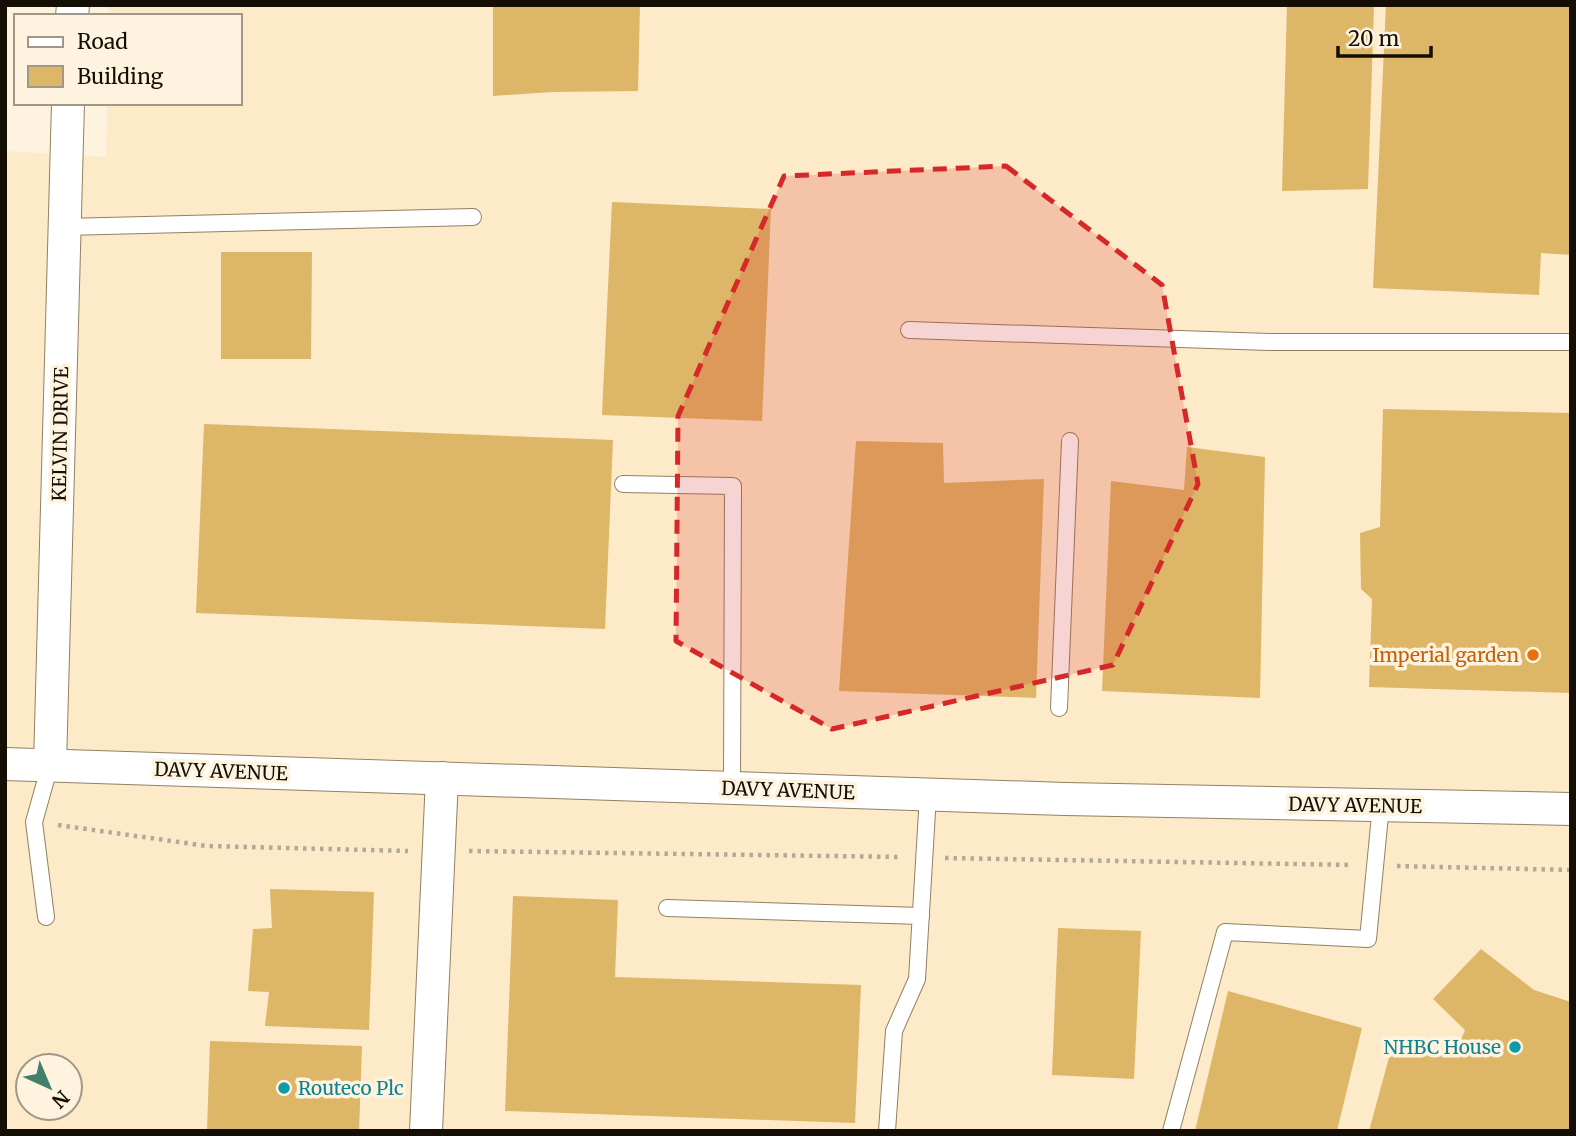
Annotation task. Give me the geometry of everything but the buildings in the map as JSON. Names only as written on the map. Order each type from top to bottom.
[{"type":"street","name":"KELVIN DRIVE","points":[[50,765],[68,105]]},
{"type":"street","name":"DAVY AVENUE","points":[[5,764],[928,795],[1571,809]]},
{"type":"street","points":[[426,1131],[442,778]]},
{"type":"lane","points":[[64,227],[472,217]]},
{"type":"lane","points":[[909,330],[1269,342],[1571,342]]},
{"type":"lane","points":[[1059,708],[1070,441]]},
{"type":"lane","points":[[623,484],[733,486],[732,788]]},
{"type":"lane","points":[[46,917],[34,822],[50,765]]},
{"type":"lane","points":[[887,1131],[894,1031],[917,979],[928,795]]},
{"type":"lane","points":[[1171,1131],[1225,932],[1368,939],[1381,805]]},
{"type":"lane","points":[[667,908],[921,916]]},
{"type":"path","points":[[34,822],[207,846],[1571,870]]},
{"type":"highlighted area","points":[[1006,166],[1162,285],[1198,484],[1113,665],[832,729],[676,641],[678,416],[784,176]]},
{"type":"shaded area","points":[[108,5],[1571,5],[1571,1131],[5,1131],[5,151],[106,157],[107,105],[242,105],[242,14],[108,14]]},
{"type":"place","name":"Imperial garden","points":[[1533,655]]},
{"type":"place","name":"NHBC House","points":[[1515,1047]]},
{"type":"place","name":"Routeco Plc","points":[[284,1088]]}]
